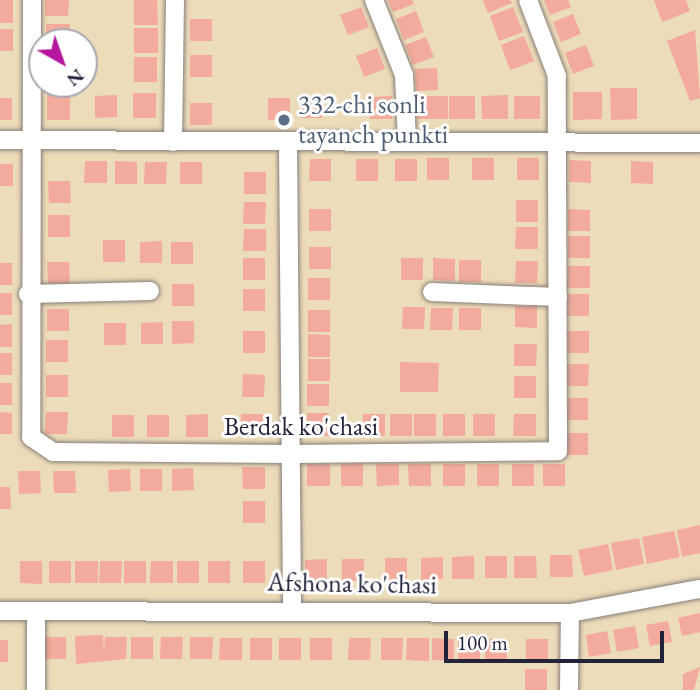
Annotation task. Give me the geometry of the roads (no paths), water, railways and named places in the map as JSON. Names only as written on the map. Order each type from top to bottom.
[{"type":"street","name":"Berdak ko'chasi","points":[[32,0],[29,429],[42,450],[291,454],[558,451],[559,142],[556,76],[528,0]]},
{"type":"street","points":[[173,142],[175,0]]},
{"type":"street","points":[[374,0],[404,75],[407,142]]},
{"type":"street","points":[[0,140],[700,143]]},
{"type":"street","points":[[288,143],[292,608]]},
{"type":"street","points":[[28,294],[150,291]]},
{"type":"street","points":[[432,292],[558,297]]},
{"type":"street","name":"Afshona ko'chasi","points":[[0,611],[292,608],[570,613],[700,589]]},
{"type":"street","points":[[36,612],[36,690]]},
{"type":"street","points":[[569,690],[570,613]]},
{"type":"place","name":"332-chi sonli tayanch punkti","points":[[284,120]]}]
